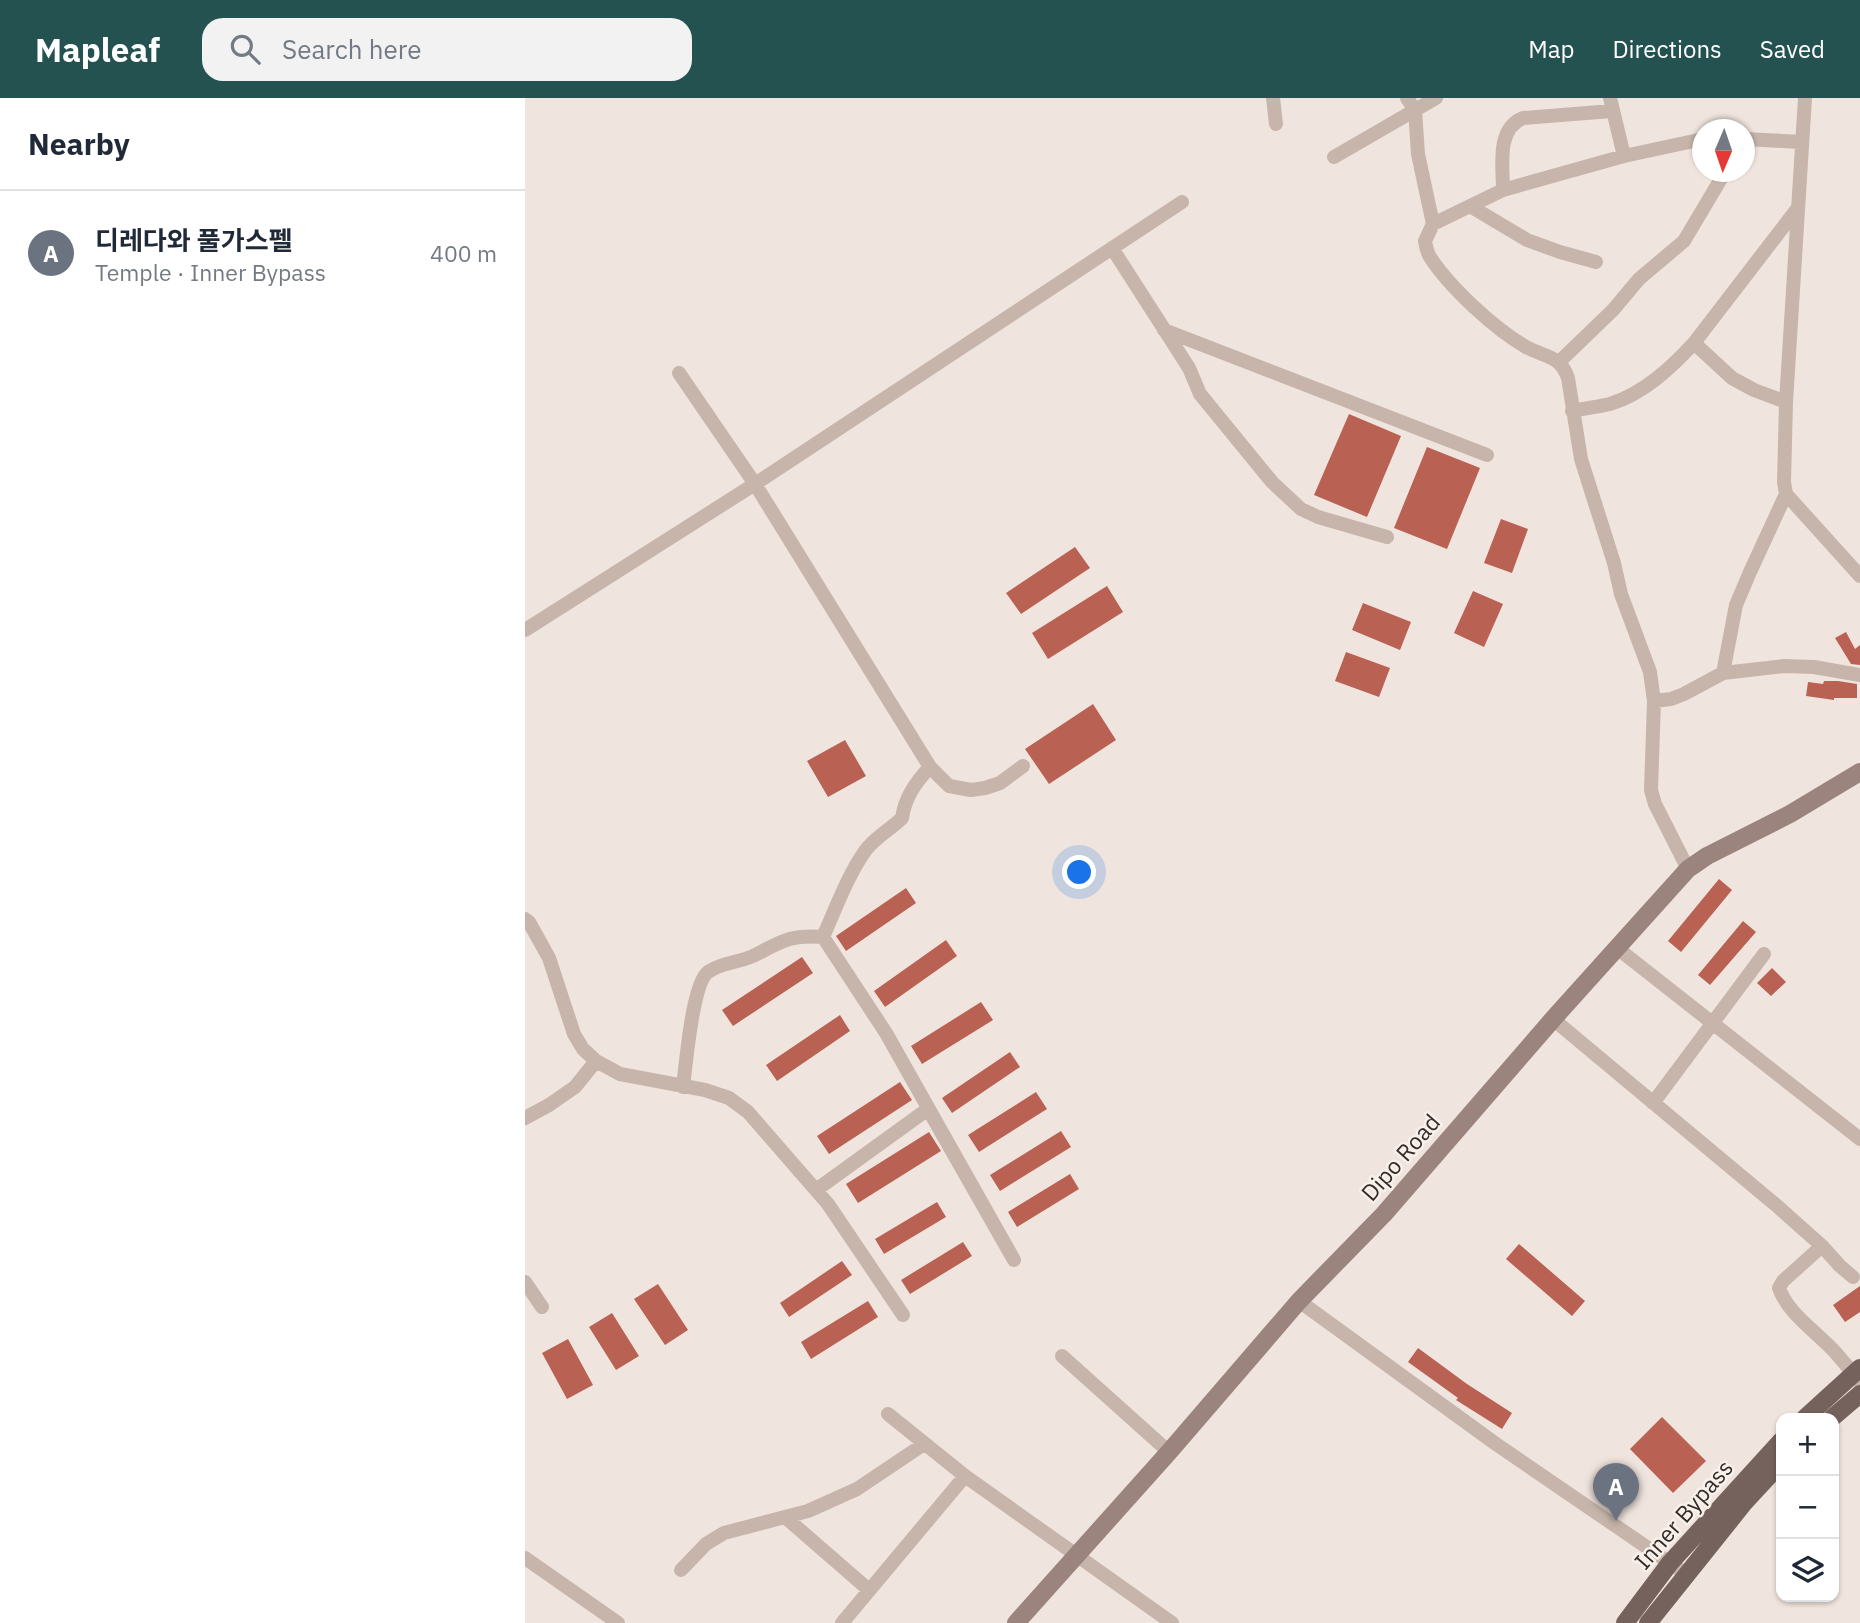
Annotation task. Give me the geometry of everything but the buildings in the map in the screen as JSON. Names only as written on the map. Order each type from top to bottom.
[{"type":"main road","name":"Dipo Road","points":[[1016,1623],[1299,1301],[1384,1214],[1553,1019],[1688,869],[1707,856],[1790,814],[1860,772]]},
{"type":"main road","points":[[1811,1413],[1858,1375]]},
{"type":"main road","points":[[1838,1413],[1860,1394]]},
{"type":"main road","name":"Inner Bypass","points":[[1625,1623],[1670,1563],[1776,1446]]},
{"type":"main road","name":"Inner Bypass","points":[[1650,1622],[1744,1503],[1776,1468]]},
{"type":"street","points":[[1273,98],[1276,124]]},
{"type":"street","points":[[1334,157],[1411,104],[1436,98]]},
{"type":"street","points":[[1723,673],[1736,605],[1786,494],[1783,464],[1805,98]]},
{"type":"street","points":[[1411,104],[1418,154],[1433,224],[1425,242],[1430,257],[1455,287],[1487,318],[1526,347],[1564,366],[1581,460],[1621,594],[1650,672],[1654,701],[1651,790],[1655,804],[1688,869]]},
{"type":"street","points":[[1503,190],[1503,151],[1506,137],[1516,121],[1523,118],[1611,105],[1624,156]]},
{"type":"street","points":[[1755,140],[1801,142]]},
{"type":"street","points":[[1433,224],[1503,190],[1624,156],[1692,141]]},
{"type":"street","points":[[1559,362],[1613,310],[1639,279],[1684,242],[1719,182]]},
{"type":"street","points":[[525,630],[755,484],[1181,202]]},
{"type":"street","points":[[1470,206],[1527,240],[1596,262]]},
{"type":"street","points":[[1572,411],[1611,403],[1670,369],[1694,344],[1798,208]]},
{"type":"street","points":[[1112,248],[1189,368],[1200,394],[1272,482],[1301,509],[1318,517],[1387,537]]},
{"type":"street","points":[[1164,330],[1487,455]]},
{"type":"street","points":[[1694,344],[1732,377],[1754,390],[1786,402]]},
{"type":"street","points":[[679,373],[755,484],[930,767],[949,786],[971,790],[1000,783],[1023,766]]},
{"type":"street","points":[[1786,494],[1860,576]]},
{"type":"street","points":[[1654,701],[1671,699],[1723,673],[1784,666],[1814,667],[1860,676]]},
{"type":"street","points":[[823,937],[842,894],[866,851],[882,832],[902,818],[909,795],[930,767]]},
{"type":"street","points":[[525,919],[549,958],[574,1034],[583,1049],[596,1061],[620,1074],[705,1090],[729,1098],[748,1112],[828,1204],[903,1315]]},
{"type":"street","points":[[683,1087],[697,990],[703,976],[726,963],[750,957],[778,942],[797,936],[823,937]]},
{"type":"street","points":[[823,937],[886,1034],[989,1217],[1014,1260],[929,1109]]},
{"type":"street","points":[[1617,948],[1860,1139]]},
{"type":"street","points":[[1653,1103],[1764,954]]},
{"type":"street","points":[[1553,1019],[1822,1246],[1853,1277]]},
{"type":"street","points":[[525,1118],[575,1087],[596,1061]]},
{"type":"street","points":[[816,1190],[929,1109]]},
{"type":"street","points":[[1822,1246],[1783,1281],[1779,1288],[1797,1314],[1858,1375]]},
{"type":"street","points":[[525,1282],[543,1307]]},
{"type":"street","points":[[1299,1301],[1496,1444],[1686,1574]]},
{"type":"street","points":[[1062,1356],[1169,1452]]},
{"type":"street","points":[[888,1414],[965,1476],[1172,1623]]},
{"type":"street","points":[[681,1570],[706,1544],[724,1532],[808,1511],[857,1489],[924,1444]]},
{"type":"street","points":[[842,1623],[965,1476]]},
{"type":"street","points":[[785,1517],[869,1590]]},
{"type":"street","points":[[525,1558],[618,1623]]},
{"type":"place","name":"디레다와 풀가스펠","points":[[1616,1521]]}]
